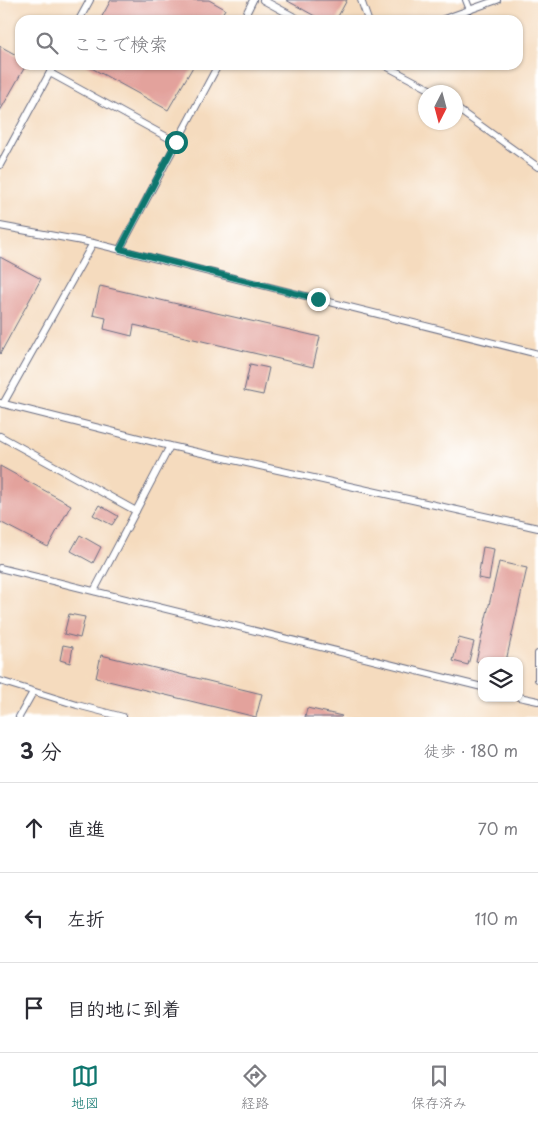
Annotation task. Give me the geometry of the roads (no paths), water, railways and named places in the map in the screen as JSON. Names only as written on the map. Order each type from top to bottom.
[{"type":"lane","points":[[82,15],[90,0]]},
{"type":"lane","points":[[246,15],[254,0]]},
{"type":"lane","points":[[263,0],[291,15]]},
{"type":"lane","points":[[361,0],[366,15]]},
{"type":"lane","points":[[466,0],[470,10]]},
{"type":"lane","points":[[456,15],[497,0]]},
{"type":"lane","points":[[0,165],[52,70]]},
{"type":"lane","points":[[120,249],[215,70]]},
{"type":"lane","points":[[393,70],[422,85]]},
{"type":"lane","points":[[50,73],[176,142]]},
{"type":"lane","points":[[463,113],[538,167]]},
{"type":"lane","points":[[0,226],[120,249],[538,354]]},
{"type":"lane","points":[[93,243],[1,404],[170,446],[538,528]]},
{"type":"lane","points":[[0,436],[136,511]]},
{"type":"lane","points":[[94,591],[170,446]]},
{"type":"lane","points":[[0,568],[478,686]]},
{"type":"lane","points":[[538,654],[538,679]]},
{"type":"lane","points":[[0,681],[122,717]]},
{"type":"lane","points":[[19,717],[33,692]]},
{"type":"lane","points":[[523,698],[538,701]]}]
